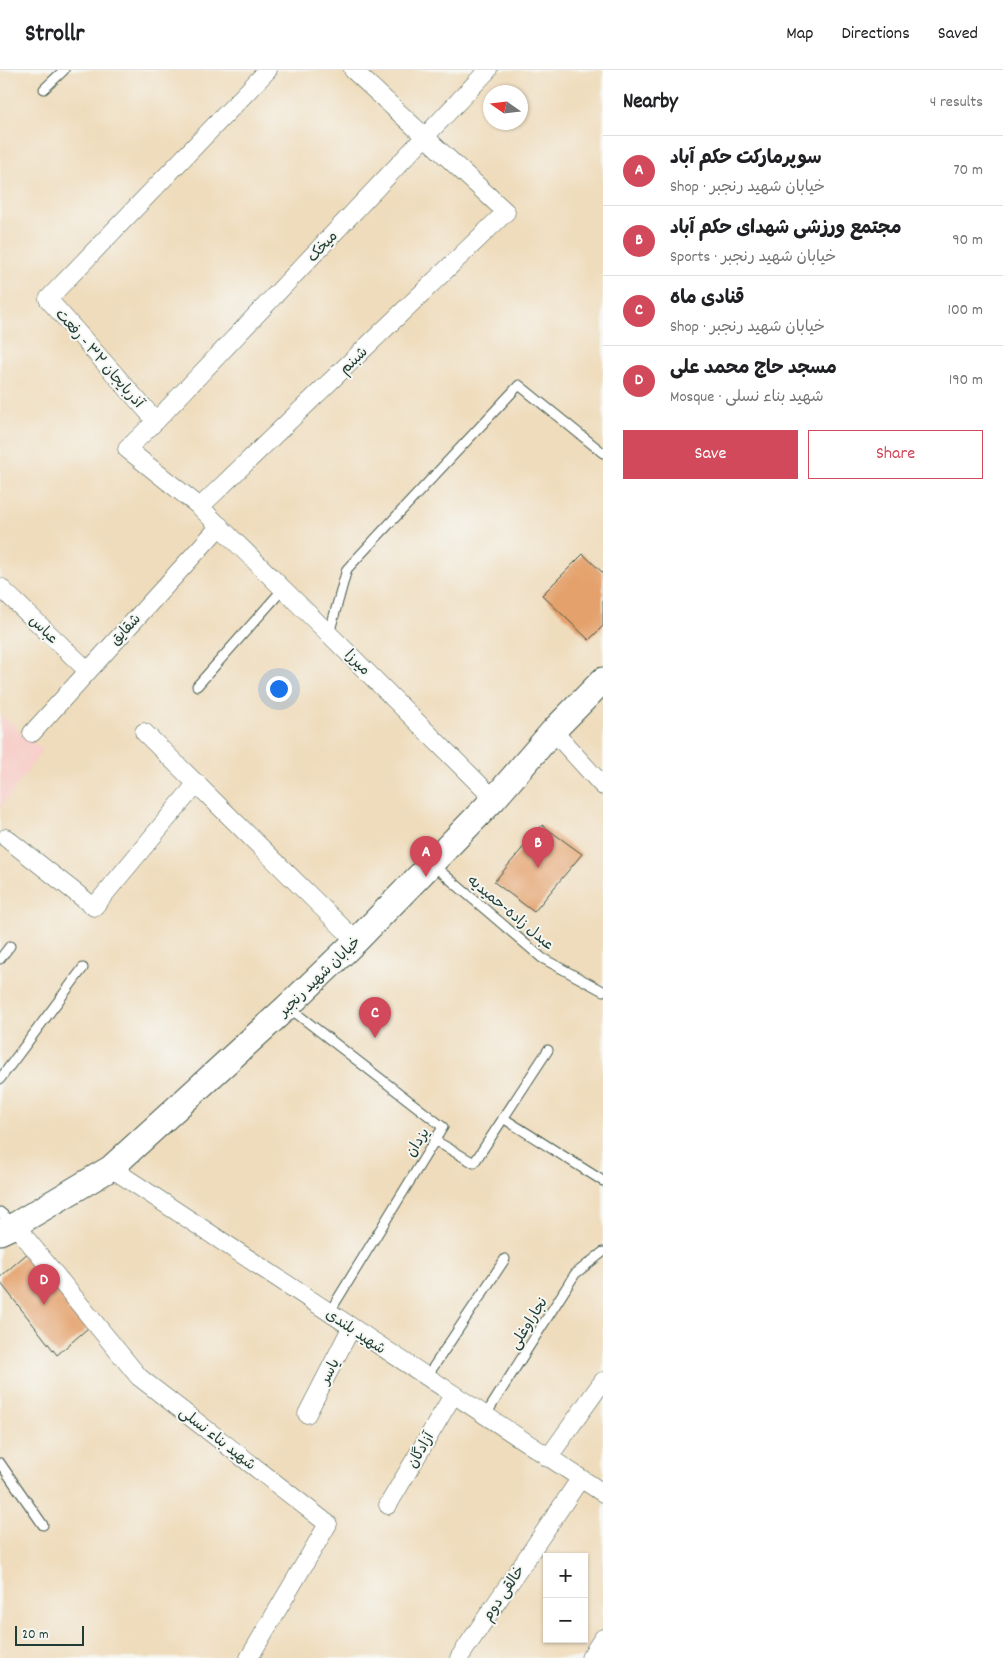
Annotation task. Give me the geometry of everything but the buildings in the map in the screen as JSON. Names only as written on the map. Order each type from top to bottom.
[{"type":"street","name":"آذربایجان ۳۲ - رفعت","points":[[220,526],[200,507],[127,449],[156,421],[48,299],[268,70]]},
{"type":"street","points":[[353,70],[424,137]]},
{"type":"street","name":"میخک","points":[[156,421],[488,70]]},
{"type":"street","name":"شبنم","points":[[200,507],[506,212],[424,137]]},
{"type":"street","name":"میرزا","points":[[220,526],[494,799]]},
{"type":"street","name":"شقایق","points":[[32,733],[220,526]]},
{"type":"street","name":"عباس","points":[[0,587],[88,670]]},
{"type":"street","name":"خیابان شهید رنجبر","points":[[5,1223],[111,1168],[287,1007],[356,941],[494,799],[554,731],[603,680]]},
{"type":"street","points":[[554,731],[603,786]]},
{"type":"street","points":[[144,732],[356,941]]},
{"type":"street","points":[[6,838],[94,907],[197,783]]},
{"type":"street","name":"شهید بلندی","points":[[111,1168],[603,1494]]},
{"type":"street","name":"شهید بناء نسلی","points":[[5,1223],[139,1378],[328,1524],[249,1658]]},
{"type":"street","name":"یاسر","points":[[307,1414],[351,1328]]},
{"type":"street","points":[[548,1458],[603,1380]]},
{"type":"street","name":"آزادگان","points":[[388,1505],[452,1395]]},
{"type":"street","name":"خالقی دوم","points":[[459,1658],[580,1479]]},
{"type":"street","points":[[590,1658],[603,1638]]},
{"type":"lane","points":[[44,89],[64,70]]},
{"type":"lane","points":[[330,634],[347,570],[520,385],[603,453]]},
{"type":"lane","points":[[196,686],[284,589]]},
{"type":"lane","name":"عبدل زاده-حمیدیه","points":[[431,864],[542,958],[603,990]]},
{"type":"lane","points":[[0,959],[10,946]]},
{"type":"lane","points":[[0,1079],[83,968]]},
{"type":"lane","name":"یزدان","points":[[287,1007],[443,1127],[328,1313]]},
{"type":"lane","points":[[434,1140],[474,1163],[548,1050]]},
{"type":"lane","points":[[503,1118],[603,1181]]},
{"type":"lane","name":"نجاراوغلی","points":[[485,1416],[575,1274],[603,1252]]},
{"type":"lane","points":[[426,1378],[505,1259]]},
{"type":"lane","points":[[0,1463],[43,1525]]},
{"type":"shaded area","points":[[0,715],[43,750],[0,808]]},
{"type":"place","name":"مجتمع ورزشی شهدای حکم آباد","points":[[538,868]]},
{"type":"place","name":"سوپرمارکت حکم آباد","points":[[426,877]]},
{"type":"place","name":"قنادی ماه","points":[[375,1038]]},
{"type":"place","name":"مسجد حاج محمد علی","points":[[44,1305]]}]
